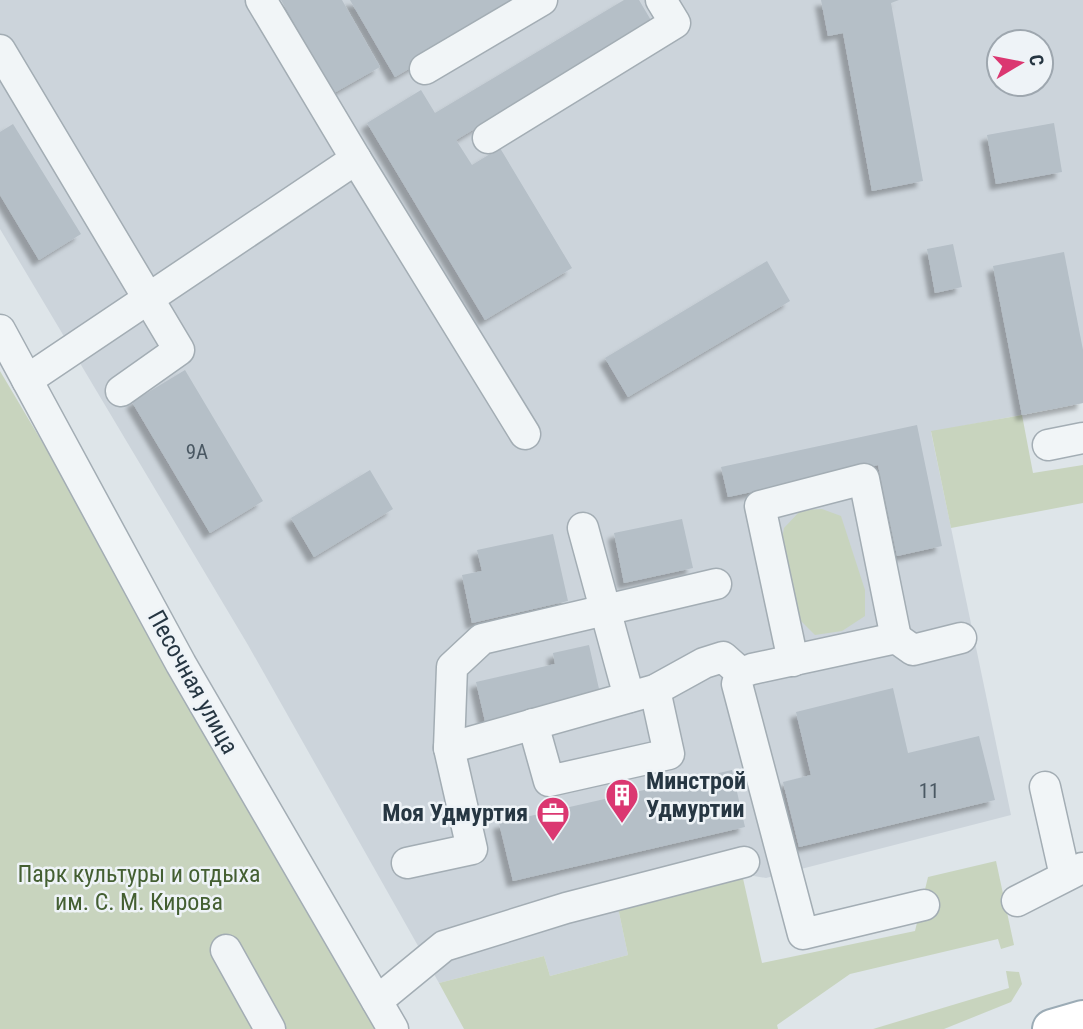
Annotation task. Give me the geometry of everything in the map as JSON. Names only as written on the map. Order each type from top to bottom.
[{"type":"main road","points":[[1052,1029],[1083,1020]]},
{"type":"street","points":[[261,0],[525,434]]},
{"type":"street","points":[[425,69],[542,0]]},
{"type":"street","points":[[488,138],[675,23],[662,0]]},
{"type":"street","points":[[0,50],[179,350],[121,391]]},
{"type":"street","points":[[27,380],[356,159]]},
{"type":"street","name":"Песочная улица","points":[[0,330],[181,664],[393,1029]]},
{"type":"street","points":[[1048,445],[1083,438]]},
{"type":"street","points":[[793,661],[760,506],[864,479],[896,638],[913,650],[961,638]]},
{"type":"street","points":[[533,724],[549,781],[669,754],[604,611],[583,528]]},
{"type":"street","points":[[407,863],[472,849],[449,748],[452,667],[482,639],[716,584]]},
{"type":"street","points":[[741,673],[896,638]]},
{"type":"street","points":[[449,748],[642,694],[704,663],[723,657],[741,673]]},
{"type":"street","points":[[741,673],[737,684],[803,934],[923,905]]},
{"type":"street","points":[[1017,901],[1074,872],[1045,787]]},
{"type":"street","points":[[377,1001],[444,946],[566,908],[744,862]]},
{"type":"street","points":[[226,950],[270,1029]]},
{"type":"shaded area","points":[[0,0],[1083,0],[1083,403],[931,432],[1011,815],[766,878],[742,874],[617,903],[628,955],[550,976],[544,956],[439,983],[248,645],[0,229]]},
{"type":"green space","name":"Парк культуры и отдыха им. С. М. Кирова","points":[[0,371],[150,624],[375,1029],[0,1029]]},
{"type":"green space","points":[[1022,415],[1033,473],[1083,465],[1083,503],[951,528],[931,431]]},
{"type":"green space","points":[[822,509],[841,516],[865,590],[865,616],[842,631],[815,635],[799,619],[779,555],[784,528],[801,510]]},
{"type":"green space","points":[[996,861],[1014,945],[1001,949],[998,939],[850,974],[777,1025],[778,1029],[464,1029],[439,983],[544,956],[550,976],[628,955],[617,903],[742,874],[762,963],[915,931],[928,877]]},
{"type":"green space","points":[[1006,971],[1019,972],[1022,984],[1011,1002],[944,1029],[873,1029],[1009,988]]},
{"type":"building","points":[[281,0],[342,0],[380,67],[334,93]]},
{"type":"building","points":[[350,0],[527,0],[395,77]]},
{"type":"building","points":[[624,0],[639,0],[652,22],[456,140],[472,165],[500,148],[572,268],[485,320],[367,123],[421,90],[435,113]]},
{"type":"building","points":[[821,0],[899,0],[891,3],[923,181],[872,191],[843,33],[828,36]]},
{"type":"building","points":[[1054,123],[1062,172],[996,184],[987,135]]},
{"type":"building","points":[[13,124],[81,234],[39,260],[0,195],[0,132]]},
{"type":"building","points":[[953,244],[962,287],[935,293],[927,249]]},
{"type":"building","points":[[1064,252],[1083,350],[1083,403],[1022,415],[993,266]]},
{"type":"building","points":[[767,261],[790,301],[628,397],[605,358]]},
{"type":"building","points":[[185,370],[263,501],[210,533],[132,402]]},
{"type":"building","points":[[917,425],[942,546],[897,556],[878,465],[728,497],[721,467]]},
{"type":"building","points":[[370,470],[393,509],[314,557],[291,518]]},
{"type":"building","points":[[682,519],[693,568],[624,583],[614,533]]},
{"type":"building","points":[[553,534],[568,601],[472,623],[462,575],[482,571],[477,550]]},
{"type":"building","points":[[589,645],[602,702],[487,730],[476,682],[555,664],[553,653]]},
{"type":"building","points":[[893,688],[908,753],[979,736],[995,800],[799,847],[783,782],[811,775],[796,712]]},
{"type":"building","name":"Минстрой Удмуртии","points":[[732,770],[745,827],[513,881],[499,823]]},
{"type":"place","name":"Минстрой Удмуртии","points":[[622,825]]},
{"type":"place","name":"Моя Удмуртия","points":[[553,843]]}]
